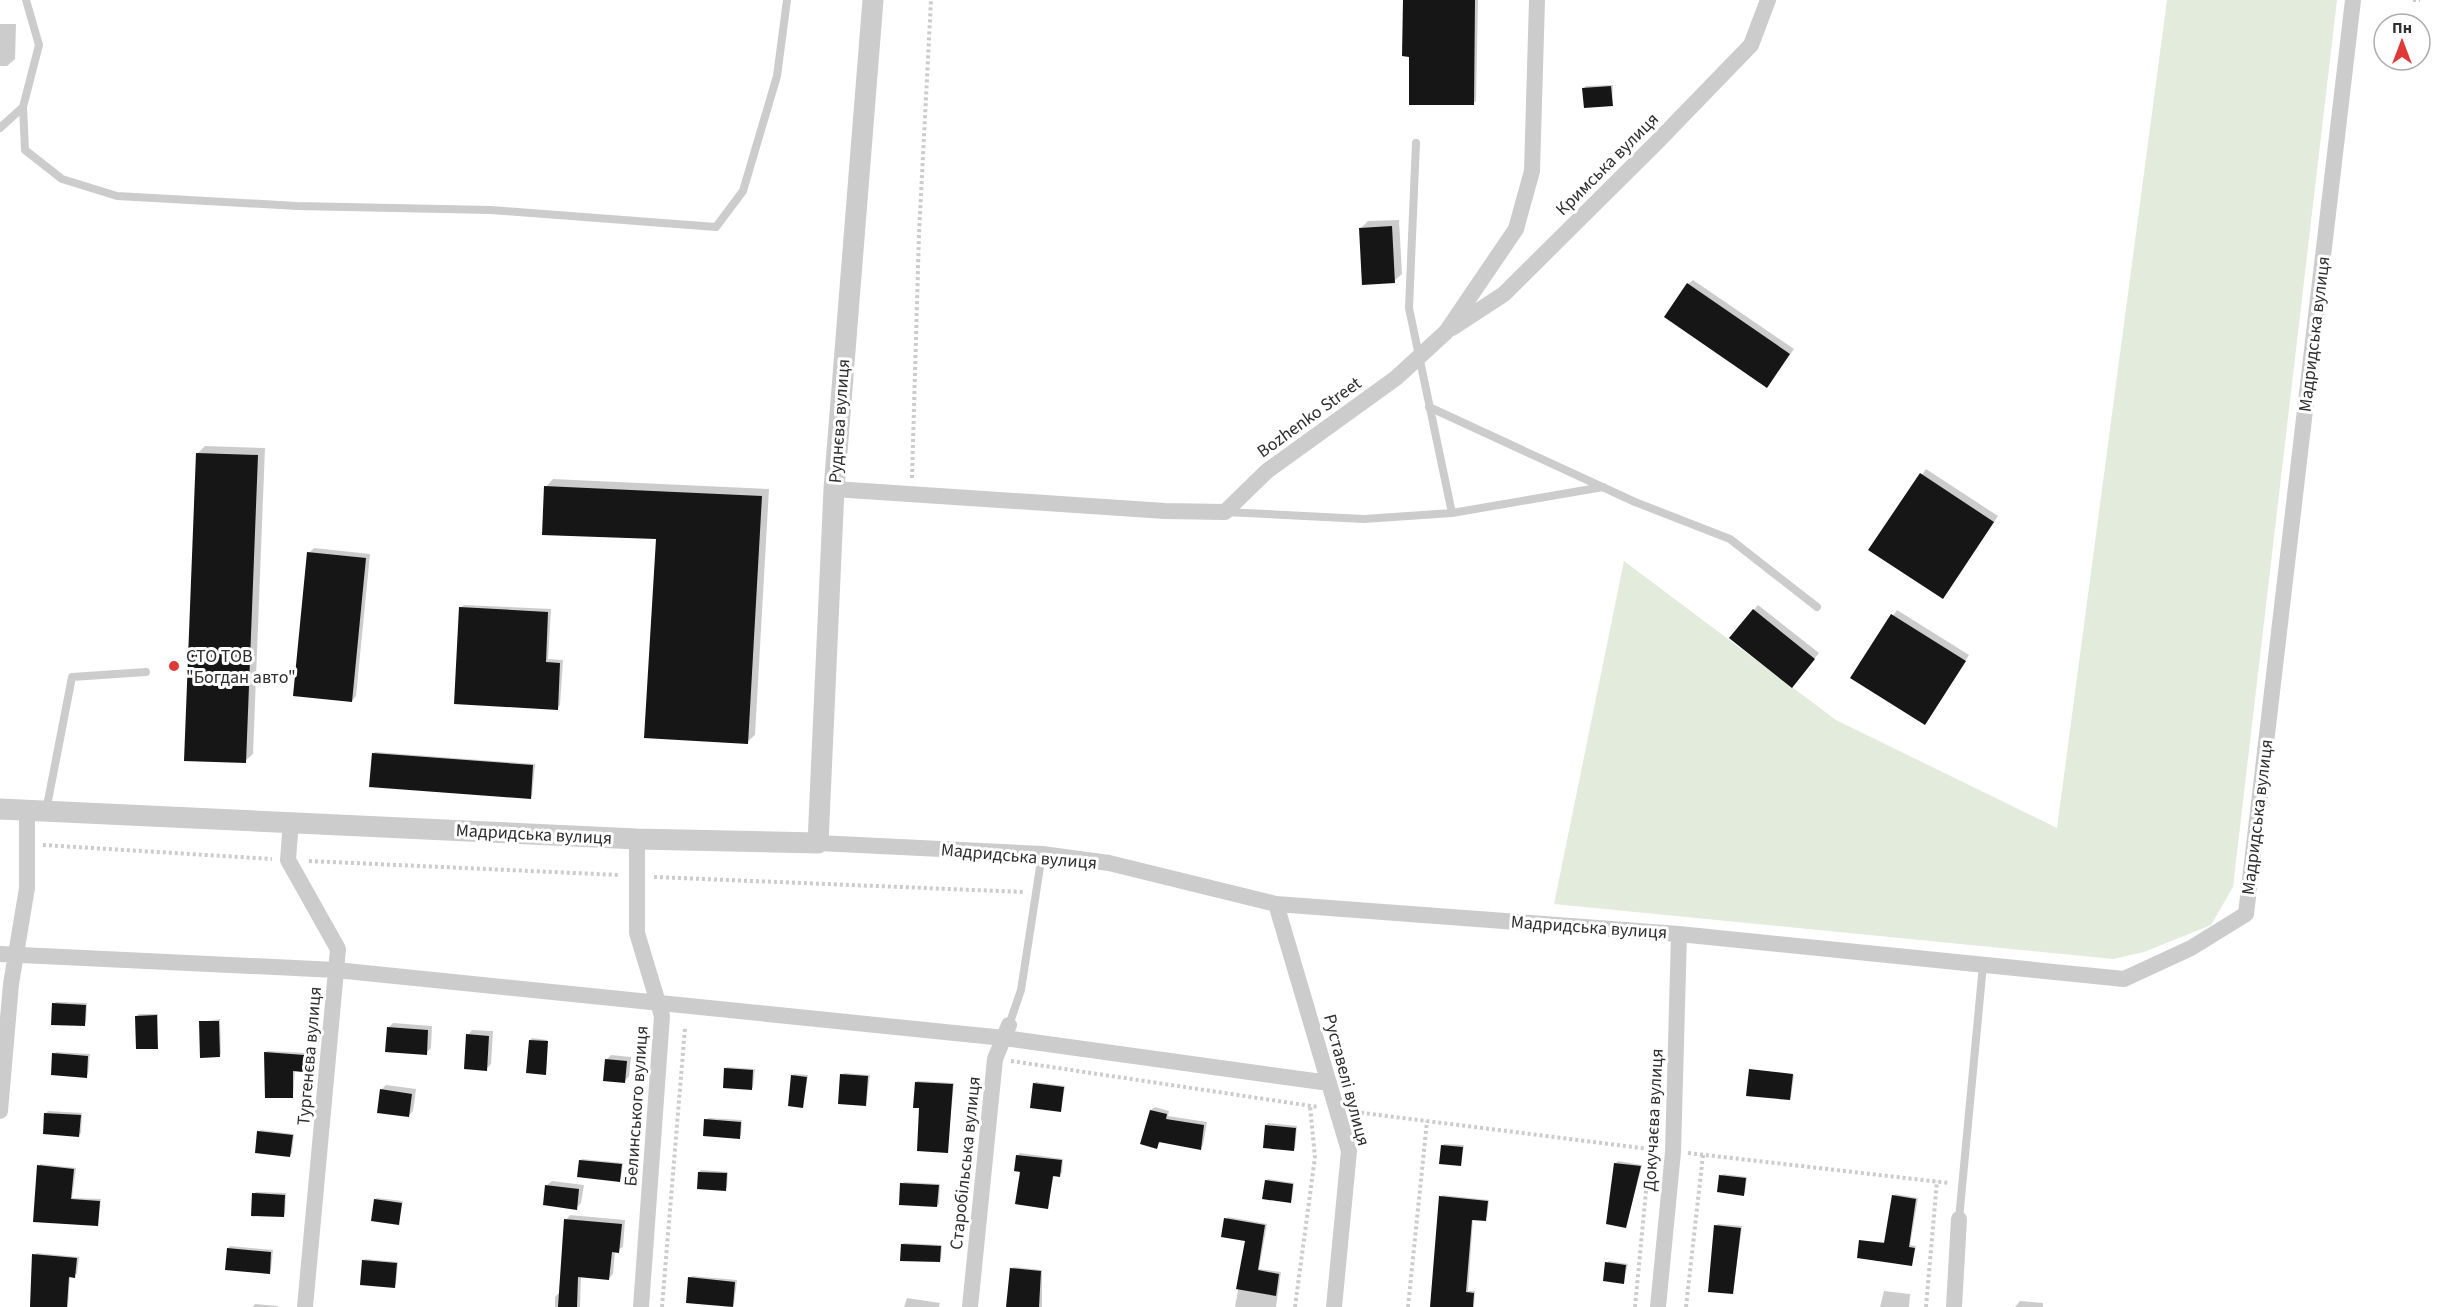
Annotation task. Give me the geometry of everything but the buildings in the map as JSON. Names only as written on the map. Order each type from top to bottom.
[{"type":"street","name":"Руднєва вулиця","points":[[818,843],[834,489],[873,0]]},
{"type":"street","name":"Bozhenko Street","points":[[1225,512],[1267,471],[1396,378],[1446,332],[1516,229],[1532,171],[1537,0]]},
{"type":"street","name":"Кримська вулиця","points":[[1446,332],[1504,294],[1658,142],[1751,45],[1768,0]]},
{"type":"street","name":"Мадридська вулиця","points":[[0,809],[637,839],[818,843],[1042,854],[1109,863],[1276,904],[1679,934],[2124,979],[2191,948],[2246,914],[2353,0]]},
{"type":"street","points":[[834,489],[1165,511],[1225,512]]},
{"type":"street","points":[[0,1111],[8,954],[27,888],[27,844],[36,811]]},
{"type":"street","points":[[288,860],[291,821]]},
{"type":"street","name":"Белинського вулиця","points":[[637,839],[637,933],[662,1017],[641,1307]]},
{"type":"street","name":"Тургенєва вулиця","points":[[288,860],[338,948],[305,1307]]},
{"type":"street","name":"Руставелі вулиця","points":[[1276,904],[1349,1151],[1334,1307]]},
{"type":"street","name":"Докучаєва вулиця","points":[[1658,1307],[1673,1152],[1679,934]]},
{"type":"street","points":[[8,954],[336,970],[658,1004],[1007,1032],[1329,1083]]},
{"type":"street","name":"Старобільська вулиця","points":[[970,1307],[995,1059],[1007,1032]]},
{"type":"street","points":[[1954,1307],[1959,1219]]},
{"type":"lane","points":[[26,0],[39,45],[23,107],[25,150],[62,179],[117,196],[297,206],[490,210],[716,227],[743,190],[777,76],[787,0]]},
{"type":"lane","points":[[0,128],[23,107]]},
{"type":"lane","points":[[1416,143],[1409,308],[1452,513]]},
{"type":"lane","points":[[1429,408],[1603,487],[1730,540],[1817,607]]},
{"type":"lane","points":[[1225,512],[1364,519],[1452,513],[1603,487]]},
{"type":"lane","points":[[36,811],[72,677],[146,672]]},
{"type":"lane","points":[[1007,1032],[1021,990],[1042,854]]},
{"type":"lane","points":[[1959,1219],[1983,965]]},
{"type":"path","points":[[912,494],[919,234],[931,0]]},
{"type":"path","points":[[2413,0],[2420,0]]},
{"type":"path","points":[[27,844],[288,860],[1037,893]]},
{"type":"path","points":[[662,1307],[685,1028]]},
{"type":"path","points":[[995,1059],[1337,1110],[1673,1152],[1962,1184]]},
{"type":"path","points":[[1295,1307],[1315,1157],[1310,1106]]},
{"type":"path","points":[[1408,1307],[1427,1121]]},
{"type":"path","points":[[1635,1307],[1650,1149]]},
{"type":"path","points":[[1686,1307],[1703,1155]]},
{"type":"path","points":[[1926,1307],[1937,1181]]},
{"type":"shaded area","points":[[2167,0],[2337,0],[2233,887],[2211,925],[2144,952],[2113,959],[1554,904],[1624,561],[1836,720],[2057,828]]},
{"type":"place","name":"СТО ТОВ \"Богдан авто\"","points":[[174,666]]}]
